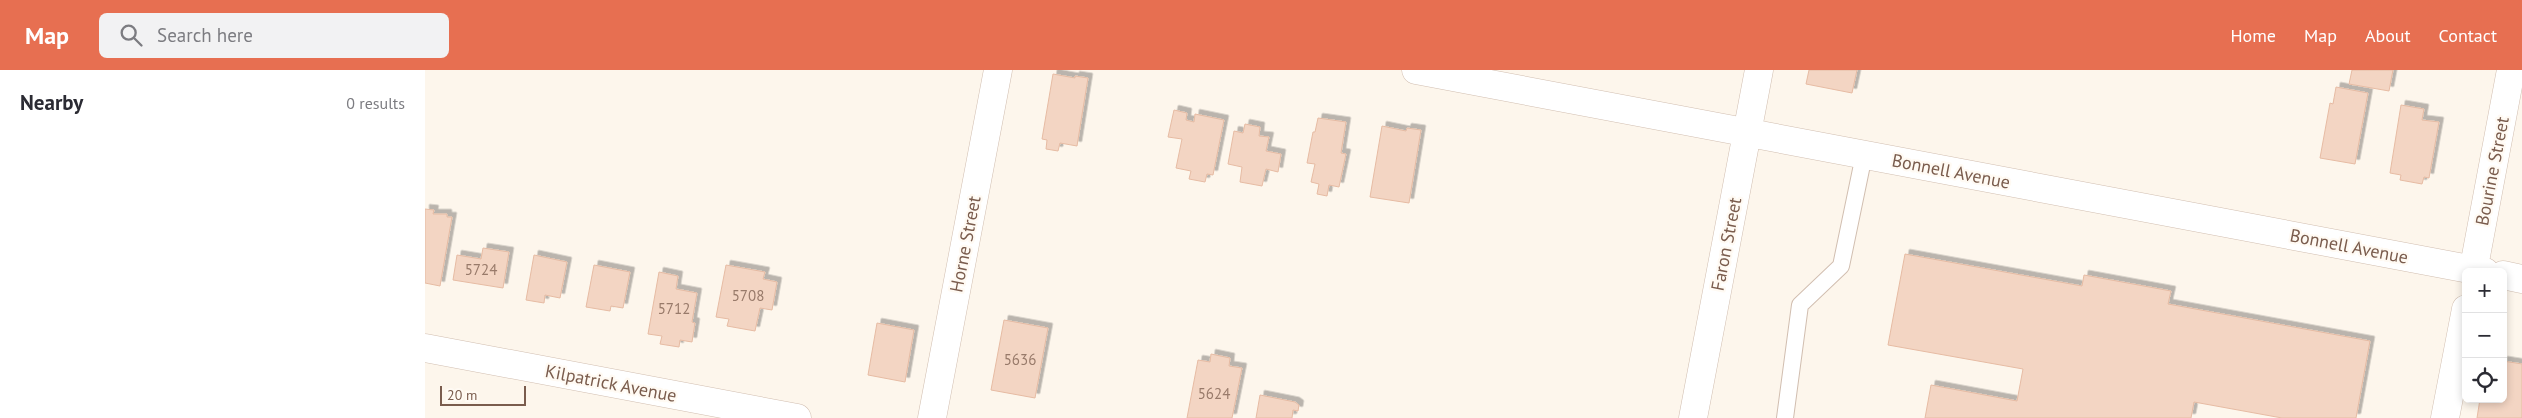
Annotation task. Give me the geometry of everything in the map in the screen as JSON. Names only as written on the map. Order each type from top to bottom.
[{"type":"street","name":"Horne Street","points":[[932,418],[997,70]]},
{"type":"street","name":"Bonnell Avenue","points":[[1416,70],[1449,73],[1747,133],[2462,268]]},
{"type":"street","name":"Faron Street","points":[[1693,418],[1759,70]]},
{"type":"street","name":"Bourine Street","points":[[2478,268],[2511,70]]},
{"type":"street","points":[[2507,276],[2522,279]]},
{"type":"street","points":[[2445,418],[2465,313]]},
{"type":"street","name":"Kilpatrick Avenue","points":[[425,348],[797,418]]},
{"type":"lane","points":[[1785,418],[1800,305],[1841,266],[1864,155]]},
{"type":"building","points":[[1809,70],[1857,70],[1852,93],[1806,84]]},
{"type":"building","points":[[2352,70],[2393,70],[2389,91],[2349,84]]},
{"type":"building","points":[[1053,74],[1088,78],[1077,146],[1060,143],[1058,151],[1046,149],[1047,140],[1042,139]]},
{"type":"building","points":[[2336,87],[2368,93],[2355,164],[2320,158],[2330,103],[2333,104]]},
{"type":"building","points":[[2401,105],[2424,109],[2422,120],[2439,122],[2429,178],[2424,177],[2422,184],[2400,180],[2401,175],[2390,173]]},
{"type":"building","points":[[1174,110],[1187,113],[1186,120],[1194,122],[1195,114],[1224,120],[1213,175],[1207,174],[1205,182],[1189,179],[1191,171],[1176,168],[1182,139],[1168,137]]},
{"type":"building","points":[[1318,118],[1346,122],[1341,153],[1346,154],[1339,187],[1329,185],[1327,196],[1317,194],[1319,184],[1311,182],[1315,164],[1307,163],[1313,132],[1315,132]]},
{"type":"building","points":[[1245,124],[1260,127],[1259,136],[1269,137],[1266,151],[1281,154],[1278,172],[1266,169],[1262,186],[1240,182],[1242,167],[1228,164],[1234,131],[1243,133]]},
{"type":"building","points":[[1382,126],[1406,131],[1407,128],[1421,130],[1409,203],[1370,197]]},
{"type":"building","points":[[425,209],[434,210],[433,214],[447,214],[447,217],[452,217],[440,286],[425,283]]},
{"type":"building","points":[[483,248],[509,252],[503,288],[453,280],[457,255],[481,259]]},
{"type":"building","points":[[1905,254],[2082,286],[2084,275],[2171,291],[2168,304],[2370,341],[2356,418],[2282,418],[2194,402],[2191,418],[1925,418],[1931,385],[2017,401],[2023,369],[1888,345]]},
{"type":"building","points":[[534,255],[567,262],[560,298],[545,295],[544,303],[526,300]]},
{"type":"building","points":[[594,265],[630,272],[623,308],[611,306],[610,311],[586,307]]},
{"type":"building","points":[[726,265],[765,272],[763,279],[777,282],[772,310],[760,308],[755,331],[727,326],[729,319],[716,317]]},
{"type":"building","points":[[659,272],[678,276],[676,289],[697,293],[692,322],[695,323],[692,342],[680,340],[679,347],[660,344],[662,336],[648,334]]},
{"type":"building","points":[[1004,320],[1048,328],[1035,398],[991,390]]},
{"type":"building","points":[[877,323],[914,330],[905,382],[868,375]]},
{"type":"building","points":[[1211,354],[1230,358],[1229,366],[1242,368],[1232,418],[1187,418],[1198,360],[1210,362]]},
{"type":"building","points":[[2507,362],[2522,364],[2522,418],[2477,418],[2479,403],[2507,403]]},
{"type":"building","points":[[1260,395],[1295,402],[1299,405],[1298,411],[1293,410],[1292,418],[1256,418]]}]
